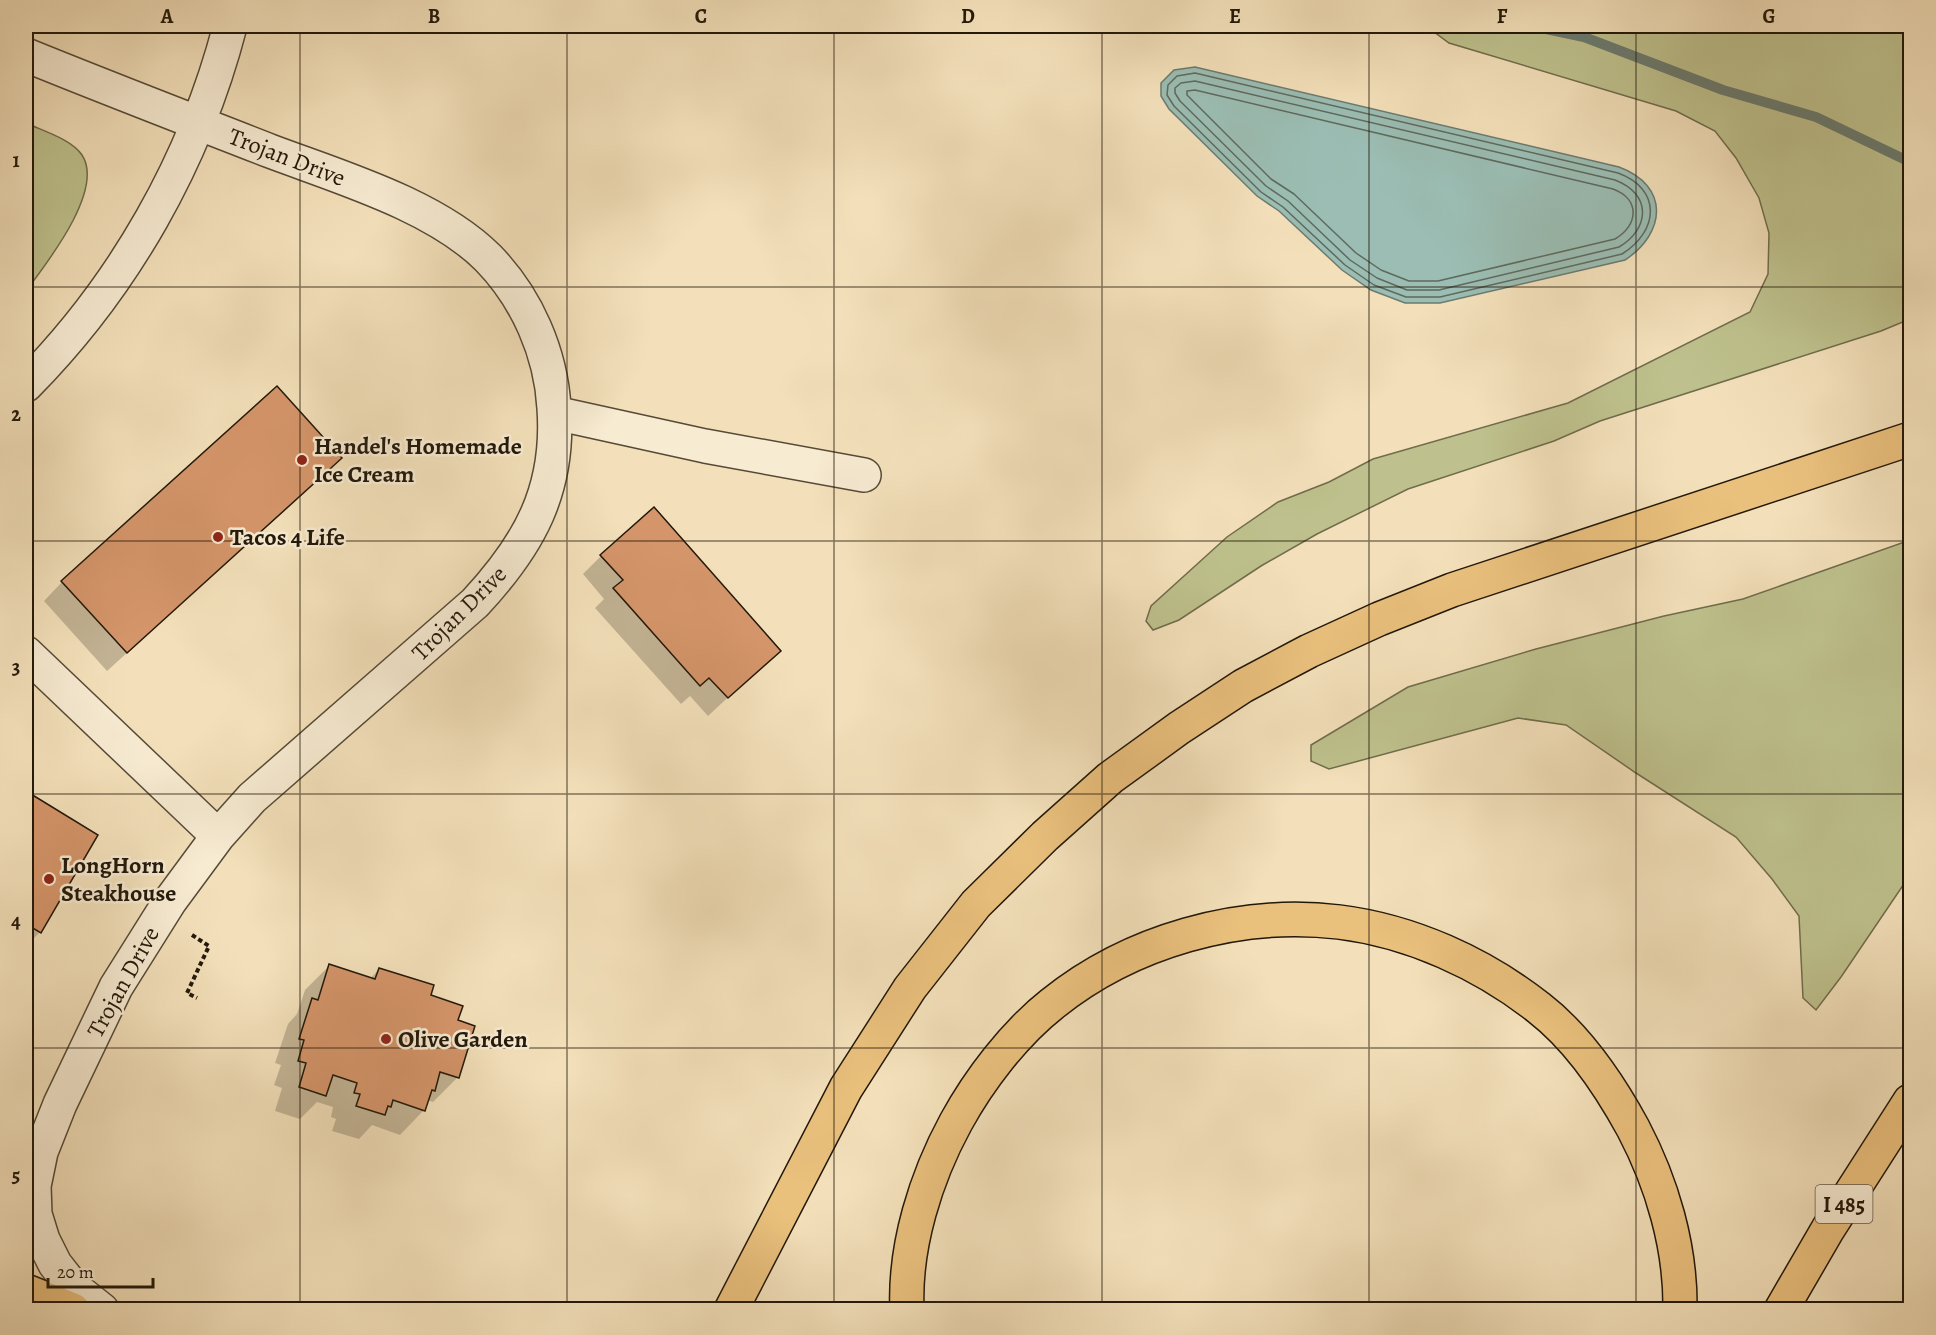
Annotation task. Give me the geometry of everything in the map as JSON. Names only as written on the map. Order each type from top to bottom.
[{"type":"main road","points":[[731,1310],[846,1088],[910,988],[976,904],[1045,836],[1110,778],[1179,728],[1243,686],[1309,651],[1379,619],[1452,590],[1911,439]]},
{"type":"main road","points":[[907,1310],[912,1246],[923,1198],[943,1146],[972,1093],[1008,1047],[1051,1004],[1100,971],[1147,949],[1208,928],[1276,920],[1339,922],[1395,934],[1450,953],[1496,978],[1541,1009],[1580,1048],[1605,1081],[1617,1098],[1643,1147],[1662,1195],[1674,1244],[1681,1287],[1680,1310]]},
{"type":"main road","name":"I 485","points":[[1781,1310],[1828,1229],[1911,1101]]},
{"type":"main road","points":[[26,1291],[73,1310]]},
{"type":"street","points":[[26,385],[83,320],[116,277],[172,182],[199,123],[230,26]]},
{"type":"street","name":"Trojan Drive","points":[[26,55],[351,181],[437,219],[488,258],[511,286],[530,316],[541,340],[549,368],[555,413],[554,450],[542,502],[528,536],[507,567],[475,603],[252,798],[218,836],[170,901],[116,987],[64,1095],[41,1152],[34,1186],[35,1214],[43,1240],[55,1264],[73,1287],[102,1310]]},
{"type":"street","points":[[555,413],[761,457],[864,475]]},
{"type":"street","points":[[26,654],[218,836]]},
{"type":"path","points":[[192,935],[209,946],[187,993],[197,998]]},
{"type":"green space","points":[[1426,26],[1910,26],[1910,319],[1881,331],[1600,421],[1554,441],[1408,489],[1317,534],[1261,566],[1179,620],[1153,630],[1146,621],[1151,606],[1227,537],[1278,502],[1329,482],[1373,459],[1568,403],[1750,312],[1768,274],[1769,233],[1759,198],[1736,158],[1715,131],[1676,111],[1449,43]]},
{"type":"green space","points":[[26,123],[71,144],[82,155],[87,170],[86,187],[70,226],[26,291]]},
{"type":"green space","points":[[1910,540],[1910,875],[1816,1010],[1803,998],[1799,916],[1772,879],[1736,837],[1566,725],[1518,718],[1329,769],[1311,761],[1311,745],[1408,687],[1536,649],[1664,616],[1743,599]]},
{"type":"water","points":[[1195,67],[1619,167],[1636,175],[1647,186],[1654,198],[1655,224],[1649,237],[1639,249],[1625,260],[1440,303],[1405,303],[1371,290],[1342,270],[1279,211],[1257,196],[1169,109],[1161,96],[1161,83],[1174,70]]},
{"type":"building","points":[[277,386],[342,458],[127,653],[61,581]]},
{"type":"building","points":[[654,507],[781,651],[728,698],[709,678],[700,686],[613,588],[623,580],[600,555]]},
{"type":"building","name":"LongHorn Steakhouse","points":[[26,791],[98,835],[41,933],[26,924]]},
{"type":"building","name":"Olive Garden","points":[[329,964],[375,979],[379,968],[434,985],[431,995],[463,1006],[458,1020],[475,1026],[459,1078],[440,1072],[435,1091],[432,1090],[425,1111],[393,1100],[385,1115],[356,1106],[360,1094],[354,1093],[357,1083],[333,1075],[326,1096],[299,1087],[306,1063],[298,1061],[304,1040],[299,1039],[312,998],[318,1000]]},
{"type":"waterway","points":[[1532,26],[1584,37],[1723,90],[1816,117],[1910,162]]},
{"type":"place","name":"Handel's Homemade Ice Cream","points":[[302,460]]},
{"type":"place","name":"Tacos 4 Life","points":[[218,537]]},
{"type":"place","name":"LongHorn Steakhouse","points":[[49,879]]},
{"type":"place","name":"Olive Garden","points":[[386,1039]]}]
